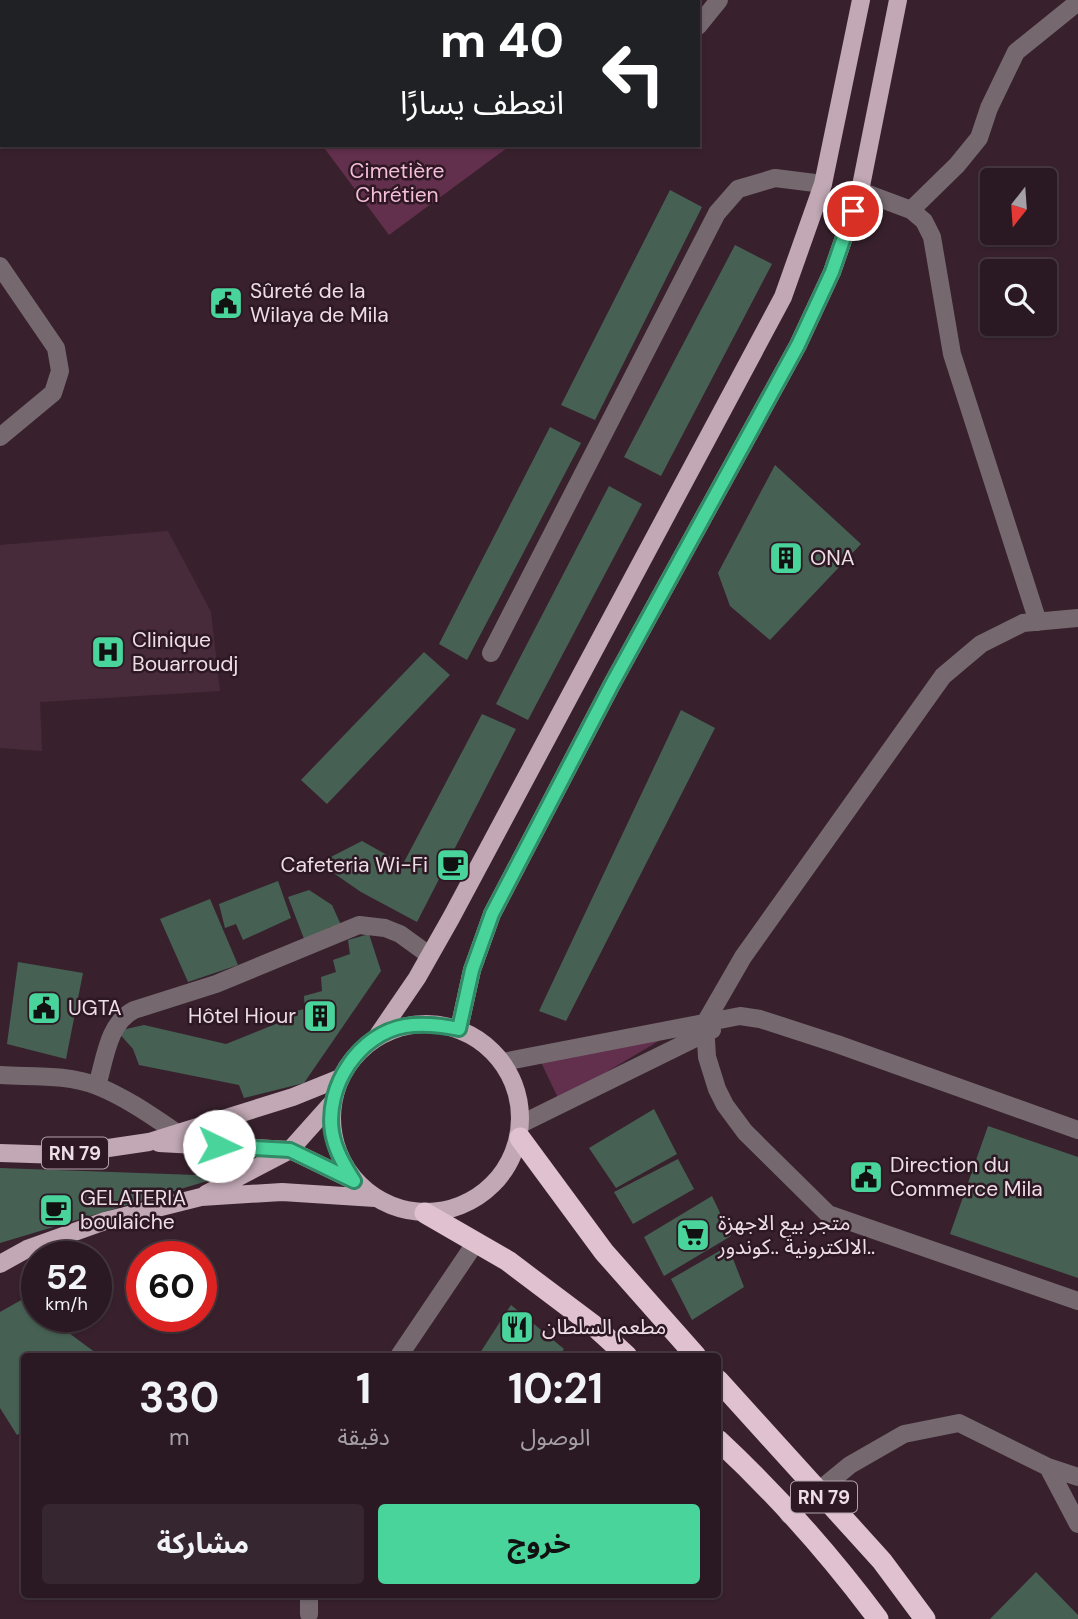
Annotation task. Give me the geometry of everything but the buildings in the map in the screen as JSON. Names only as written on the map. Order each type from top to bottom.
[{"type":"highway","points":[[520,1131],[604,1252],[693,1353]]},
{"type":"highway","points":[[425,1213],[508,1261],[593,1325],[624,1353]]},
{"type":"highway","name":"RN 79","points":[[721,1383],[882,1561],[925,1619]]},
{"type":"highway","name":"RN 79","points":[[721,1443],[847,1578],[878,1619]]},
{"type":"main road","points":[[354,1181],[340,1157],[332,1131],[332,1103],[340,1078],[355,1056],[376,1038],[417,978],[783,297],[823,184],[861,0]]},
{"type":"main road","points":[[459,1029],[472,970],[492,914],[612,684],[798,345],[832,272],[860,191],[898,0]]},
{"type":"main road","points":[[290,1150],[354,1181],[375,1198],[399,1209],[425,1213],[451,1210],[475,1200],[496,1184],[511,1162],[520,1131],[522,1111],[516,1085],[503,1062],[484,1043],[459,1029],[431,1024],[402,1026],[376,1038]]},
{"type":"main road","name":"RN 79","points":[[0,1153],[61,1155],[149,1142],[293,1097],[340,1078]]},
{"type":"main road","points":[[201,1197],[290,1150],[332,1103]]},
{"type":"main road","name":"RN 79","points":[[149,1142],[290,1150]]},
{"type":"main road","points":[[0,1264],[27,1248],[105,1221],[201,1197],[282,1192],[375,1198]]},
{"type":"street","points":[[700,24],[719,0]]},
{"type":"street","points":[[911,210],[957,165],[979,138],[989,108],[1016,52],[1078,2]]},
{"type":"street","points":[[491,653],[718,213],[738,189],[775,178],[823,184]]},
{"type":"street","points":[[860,191],[911,210],[923,221],[932,237],[952,354],[1038,622]]},
{"type":"street","points":[[0,266],[56,348],[60,371],[53,393],[0,437]]},
{"type":"street","points":[[1078,618],[1023,623],[981,644],[943,677],[743,957],[705,1028],[707,1057],[725,1105],[760,1148],[828,1214],[1078,1301]]},
{"type":"street","points":[[97,1086],[114,1028],[123,1016],[135,1010],[216,984],[359,925],[385,928],[400,934],[429,955]]},
{"type":"street","points":[[503,1062],[705,1028],[740,1016],[760,1019],[837,1044],[1078,1130]]},
{"type":"street","points":[[520,1131],[705,1028]]},
{"type":"street","points":[[0,1075],[71,1080],[97,1086],[149,1114],[177,1133]]},
{"type":"street","points":[[401,1353],[476,1242]]},
{"type":"street","points":[[789,1515],[850,1465],[904,1434],[959,1423],[1048,1467],[1078,1477]]},
{"type":"street","points":[[1048,1467],[1078,1524]]},
{"type":"street","points":[[309,1598],[309,1614]]},
{"type":"shaded area","name":"Clinique Bouarroudj","points":[[168,531],[211,612],[220,691],[40,702],[42,751],[0,748],[0,545]]},
{"type":"green space","name":"Cimetière Chrétien","points":[[323,147],[508,147],[389,235]]},
{"type":"green space","points":[[674,1032],[559,1100],[539,1058]]},
{"type":"place","name":"Sûreté de la Wilaya de Mila","points":[[226,303]]},
{"type":"place","name":"ONA","points":[[786,558]]},
{"type":"place","name":"Clinique Bouarroudj","points":[[108,652]]},
{"type":"place","name":"Cafeteria Wi-Fi","points":[[453,865]]},
{"type":"place","name":"UGTA","points":[[44,1008]]},
{"type":"place","name":"Hôtel Hiour","points":[[320,1016]]},
{"type":"place","name":"Direction du Commerce Mila","points":[[866,1177]]},
{"type":"place","name":"GELATERIA boulaiche","points":[[56,1210]]},
{"type":"place","name":"متجر بيع الاجهزة الالكترونية ..كوندور..","points":[[693,1235]]},
{"type":"place","name":"مطعم السلطان","points":[[517,1327]]},
{"type":"route","points":[[219,1146],[290,1150],[354,1181],[340,1157],[332,1131],[332,1103],[340,1078],[355,1056],[376,1038],[402,1026],[431,1024],[459,1029],[472,970],[492,914],[612,684],[798,345],[832,272],[853,211]]}]
